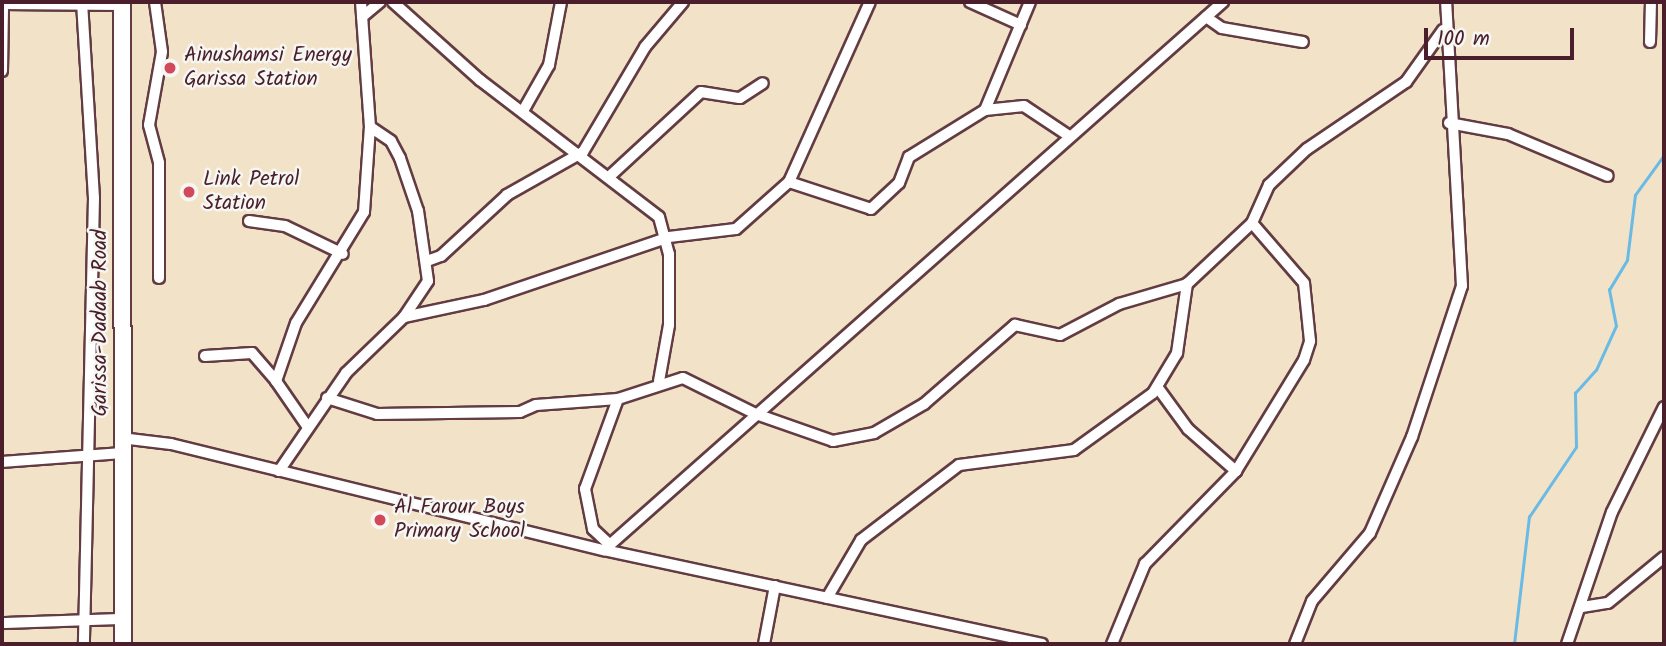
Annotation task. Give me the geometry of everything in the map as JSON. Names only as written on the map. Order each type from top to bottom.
[{"type":"highway","name":"Garissa-Dadaab Road","points":[[121,3],[122,644]]},
{"type":"street","points":[[155,2],[162,52],[149,125],[159,163],[159,278]]},
{"type":"street","points":[[276,381],[296,323],[343,254],[364,212],[370,127],[361,2]]},
{"type":"street","points":[[362,17],[380,2]]},
{"type":"street","points":[[393,2],[523,110],[583,152],[655,211],[669,237],[668,325],[659,381]]},
{"type":"street","points":[[523,110],[549,65],[561,2]]},
{"type":"street","points":[[427,261],[507,195],[583,152],[645,47],[683,2]]},
{"type":"street","points":[[404,317],[484,300],[669,237],[736,229],[789,182],[870,2]]},
{"type":"street","points":[[970,2],[1021,25]]},
{"type":"street","points":[[985,110],[1030,2]]},
{"type":"street","points":[[607,547],[1223,2]]},
{"type":"street","points":[[1295,644],[1312,601],[1370,533],[1454,319],[1464,267],[1449,123],[1443,30],[1446,2]]},
{"type":"street","points":[[1650,42],[1651,2]]},
{"type":"street","points":[[2,71],[2,5],[121,3]]},
{"type":"street","points":[[83,5],[94,198],[84,454],[84,644]]},
{"type":"street","points":[[1206,17],[1222,28],[1303,42]]},
{"type":"street","points":[[327,398],[377,414],[520,412],[536,405],[618,399],[659,381],[683,378],[756,414],[833,441],[851,440],[910,414],[1015,325],[1060,335],[1119,304],[1187,284],[1252,223],[1269,185],[1307,149],[1406,82],[1443,30]]},
{"type":"street","points":[[611,175],[701,92],[740,99],[763,83]]},
{"type":"street","points":[[789,182],[871,209],[899,183],[909,157],[985,110],[1024,106],[1069,136]]},
{"type":"street","points":[[1449,123],[1508,134],[1608,176]]},
{"type":"street","points":[[279,471],[327,398],[404,317],[428,281],[427,261],[396,147],[370,127]]},
{"type":"street","points":[[249,221],[285,226],[343,254]]},
{"type":"street","points":[[1112,644],[1145,564],[1236,471],[1310,341],[1304,283],[1252,223]]},
{"type":"street","points":[[827,598],[861,540],[959,465],[1074,450],[1158,388],[1177,353],[1187,284]]},
{"type":"street","points":[[205,356],[252,353],[276,381],[307,426]]},
{"type":"street","points":[[1158,388],[1188,429],[1236,471]]},
{"type":"street","points":[[607,547],[593,529],[585,489],[618,399]]},
{"type":"street","points":[[1567,644],[1582,607],[1612,512],[1664,407]]},
{"type":"street","points":[[2,462],[84,454],[121,445],[279,471],[827,598],[1042,644]]},
{"type":"street","points":[[1582,607],[1608,603],[1664,557]]},
{"type":"street","points":[[764,644],[775,586]]},
{"type":"street","points":[[2,623],[122,619]]},
{"type":"waterway","points":[[1514,644],[1529,517],[1576,447],[1575,393],[1596,370],[1616,326],[1609,290],[1627,260],[1635,195],[1664,155]]},
{"type":"place","name":"Ainushamsi Energy Garissa Station","points":[[170,68]]},
{"type":"place","name":"Link Petrol Station","points":[[189,192]]},
{"type":"place","name":"Al Farour Boys Primary School","points":[[380,520]]}]
